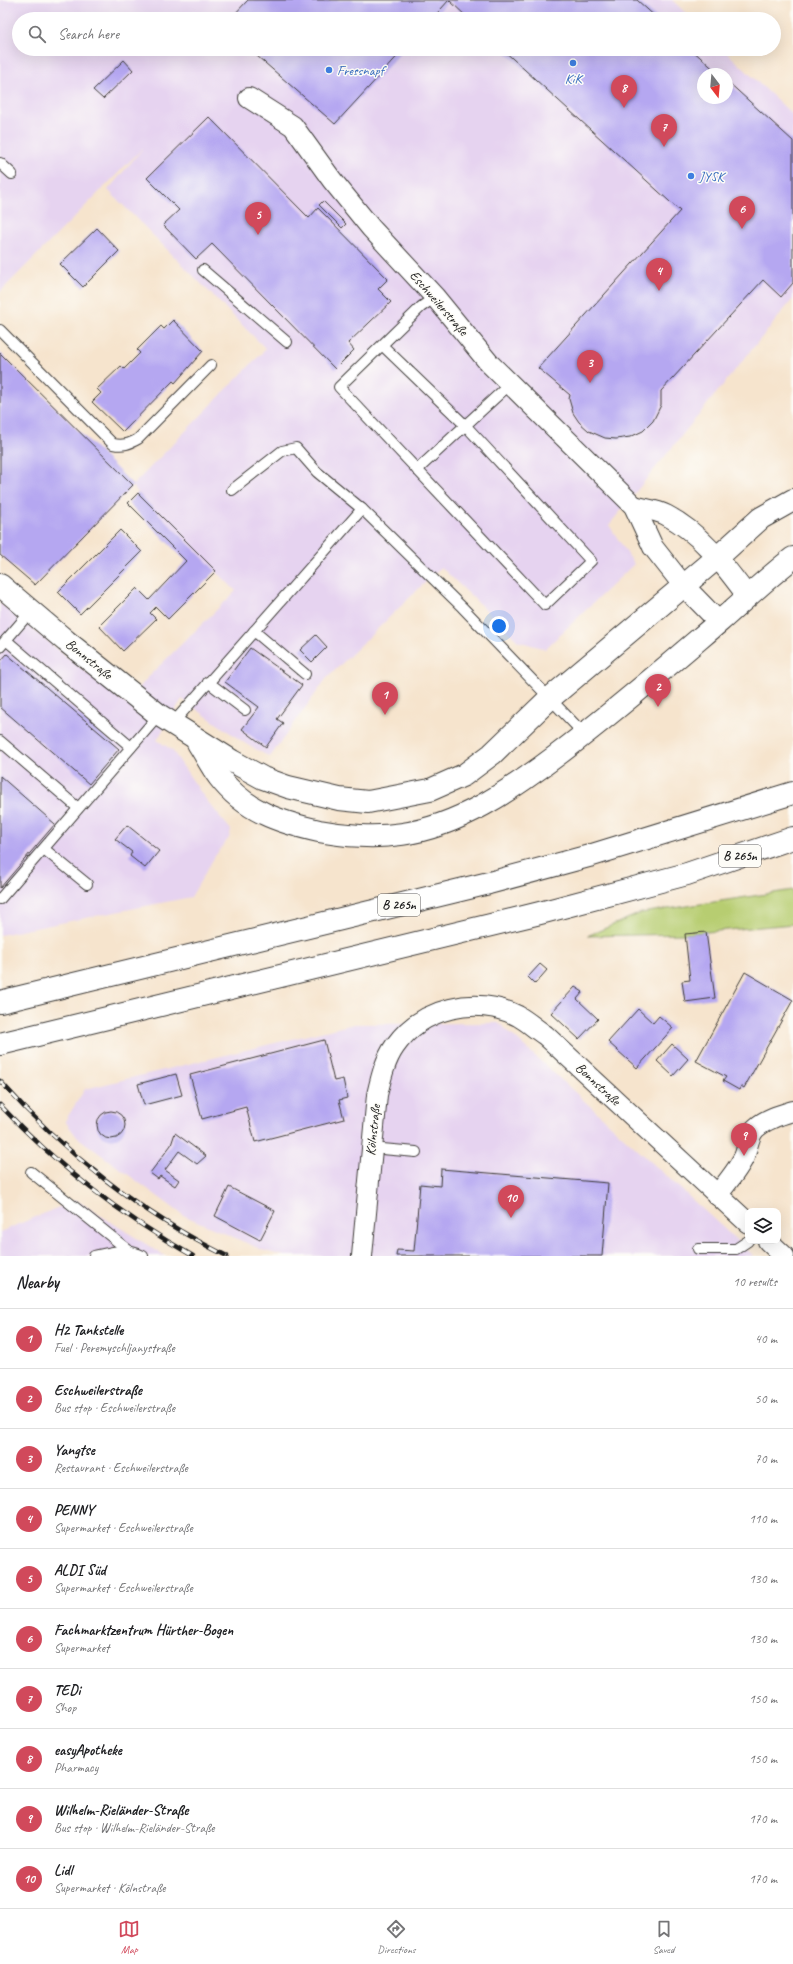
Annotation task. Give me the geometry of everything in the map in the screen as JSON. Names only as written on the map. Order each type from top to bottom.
[{"type":"main road","points":[[177,727],[263,778],[339,799],[368,802],[430,790],[464,775],[492,754],[549,699],[718,557],[761,518],[793,500]]},
{"type":"main road","points":[[177,727],[219,777],[239,798],[267,816],[300,826],[332,833],[402,834],[433,826],[461,815],[501,794],[535,772],[585,735],[793,558]]},
{"type":"main road","name":"Bonnstraße","points":[[0,585],[177,727]]},
{"type":"main road","name":"B 265n","points":[[0,1002],[489,883],[589,856],[793,793]]},
{"type":"main road","name":"B 265n","points":[[0,1044],[540,913],[687,874],[793,838]]},
{"type":"street","name":"Eschweilerstraße","points":[[248,98],[293,126],[332,180],[371,228],[435,297],[489,363],[634,506],[653,547],[683,585],[719,622]]},
{"type":"street","points":[[634,506],[665,514],[694,532],[718,557],[748,597]]},
{"type":"street","name":"Bonnstraße","points":[[423,1019],[446,1010],[470,1005],[492,1008],[518,1016],[545,1035],[745,1220]]},
{"type":"street","name":"Kölnstraße","points":[[362,1256],[377,1094],[383,1069],[394,1047],[408,1030],[423,1019]]},
{"type":"street","points":[[717,1195],[732,1178],[754,1129],[770,1119],[793,1111]]},
{"type":"street","points":[[771,1244],[784,1256]]},
{"type":"lane","points":[[0,163],[12,174]]},
{"type":"lane","points":[[203,270],[287,342]]},
{"type":"lane","points":[[382,346],[465,425],[591,561],[545,605],[339,387],[421,307],[435,297]]},
{"type":"lane","points":[[0,330],[113,444],[120,446],[129,444],[138,439],[212,365]]},
{"type":"lane","points":[[417,470],[510,384]]},
{"type":"lane","points":[[232,490],[282,451],[296,448],[316,472],[362,509],[462,607],[585,735]]},
{"type":"lane","points":[[0,899],[131,747],[177,727],[208,682],[362,509]]},
{"type":"lane","points":[[31,611],[3,644],[131,747]]},
{"type":"lane","points":[[254,631],[305,674]]},
{"type":"lane","points":[[208,682],[245,710]]},
{"type":"lane","points":[[0,741],[78,808]]},
{"type":"lane","points":[[44,849],[88,884]]},
{"type":"lane","points":[[371,1148],[416,1152]]},
{"type":"lane","points":[[31,1172],[128,1250],[143,1256]]},
{"type":"lane","points":[[698,1249],[736,1249],[745,1243]]},
{"type":"lane","points":[[94,1256],[119,1250],[128,1250]]},
{"type":"shaded area","points":[[0,0],[672,0],[685,12],[12,12],[12,56],[730,56],[793,115],[793,299],[609,525],[634,564],[545,649],[518,641],[441,567],[326,679],[270,757],[246,744],[182,699],[157,740],[172,750],[204,797],[231,830],[229,838],[215,856],[191,897],[0,935],[0,603],[126,704],[149,676],[236,591],[139,494],[133,486],[35,585],[0,554],[0,353],[133,485],[266,349],[108,190],[144,147],[0,292]]},
{"type":"shaded area","points":[[499,1023],[754,1256],[285,1256],[265,1251],[183,1215],[77,1137],[65,1121],[85,1089],[354,1024]]},
{"type":"shaded area","points":[[76,1200],[165,1256],[0,1256],[0,1232]]},
{"type":"green space","points":[[793,890],[793,924],[685,934],[587,936],[641,913]]},
{"type":"building","points":[[248,0],[449,0],[438,12],[237,12]]},
{"type":"building","points":[[449,0],[637,0],[650,12],[462,12]]},
{"type":"building","points":[[257,56],[398,56],[335,124]]},
{"type":"building","points":[[510,56],[699,56],[712,68],[697,68],[697,104],[733,104],[733,86],[793,141],[793,283],[781,297],[763,280],[661,391],[661,405],[653,421],[643,431],[630,437],[616,439],[605,438],[589,431],[579,422],[573,413],[569,399],[570,395],[538,368],[680,211]]},
{"type":"building","points":[[124,60],[133,70],[103,99],[93,90]]},
{"type":"building","points":[[209,117],[309,218],[318,208],[388,279],[378,289],[391,302],[348,343],[354,350],[335,369],[212,244],[196,259],[163,225],[179,210],[147,178]]},
{"type":"building","points":[[323,201],[346,224],[342,228],[319,205]]},
{"type":"building","points":[[97,228],[119,251],[83,287],[60,264]]},
{"type":"building","points":[[173,320],[203,351],[175,383],[173,381],[123,432],[92,402],[101,393],[97,389],[121,366],[124,369],[140,353],[137,350],[161,326],[164,329]]},
{"type":"building","points":[[0,353],[133,485],[35,585],[0,555]]},
{"type":"building","points":[[138,493],[216,571],[168,619],[156,607],[150,613],[156,619],[123,651],[99,626],[137,588],[149,600],[186,561],[128,503]]},
{"type":"building","points":[[120,530],[142,552],[80,614],[58,592]]},
{"type":"building","points":[[316,635],[327,647],[312,662],[300,650]]},
{"type":"building","points":[[250,648],[302,685],[277,719],[283,723],[266,747],[242,729],[259,707],[225,682]]},
{"type":"building","points":[[7,654],[119,749],[89,784],[0,707],[0,662]]},
{"type":"building","points":[[0,776],[55,824],[0,888]]},
{"type":"building","points":[[127,825],[159,851],[145,868],[130,856],[132,852],[115,839]]},
{"type":"building","points":[[706,932],[715,998],[685,1002],[682,981],[690,980],[685,934]]},
{"type":"building","points":[[540,964],[547,970],[535,984],[528,977]]},
{"type":"building","points":[[745,972],[793,1000],[744,1088],[741,1086],[739,1090],[723,1081],[726,1077],[696,1061]]},
{"type":"building","points":[[575,987],[583,992],[577,999],[598,1019],[579,1039],[551,1013]]},
{"type":"building","points":[[638,1009],[653,1023],[659,1016],[673,1028],[637,1068],[608,1042]]},
{"type":"building","points":[[324,1040],[334,1081],[343,1079],[347,1098],[339,1100],[344,1119],[255,1142],[246,1107],[202,1119],[190,1075]]},
{"type":"building","points":[[672,1044],[688,1059],[673,1076],[657,1061]]},
{"type":"building","points":[[176,1074],[182,1095],[144,1105],[138,1084]]},
{"type":"building","points":[[111,1111],[117,1112],[121,1115],[124,1119],[124,1131],[121,1135],[117,1138],[111,1139],[105,1138],[101,1135],[98,1131],[97,1125],[98,1119],[101,1115],[105,1112]]},
{"type":"building","points":[[175,1133],[206,1156],[197,1164],[179,1151],[165,1170],[179,1180],[175,1186],[160,1176],[158,1179],[150,1173],[171,1145]]},
{"type":"building","points":[[441,1169],[608,1183],[602,1256],[396,1256],[397,1250],[414,1251],[420,1184],[440,1186]]},
{"type":"building","points":[[229,1187],[275,1211],[260,1240],[215,1216]]},
{"type":"railway","points":[[0,1081],[50,1132],[105,1179],[164,1221],[227,1256]]},
{"type":"railway","points":[[0,1105],[21,1127],[67,1169],[91,1188],[141,1224],[193,1256]]},
{"type":"place","name":"KiK","points":[[573,63]]},
{"type":"place","name":"Fressnapf","points":[[329,70]]},
{"type":"place","name":"easyApotheke","points":[[624,108]]},
{"type":"place","name":"TEDi","points":[[664,147]]},
{"type":"place","name":"JYSK","points":[[691,176]]},
{"type":"place","name":"Fachmarktzentrum Hürther-Bogen","points":[[742,229]]},
{"type":"place","name":"ALDI Süd","points":[[258,235]]},
{"type":"place","name":"PENNY","points":[[659,291]]},
{"type":"place","name":"Yangtse","points":[[590,383]]},
{"type":"place","name":"Eschweilerstraße","points":[[658,707]]},
{"type":"place","name":"H2 Tankstelle","points":[[385,715]]},
{"type":"place","name":"Wilhelm-Rieländer-Straße","points":[[744,1156]]},
{"type":"place","name":"Lidl","points":[[511,1218]]}]
